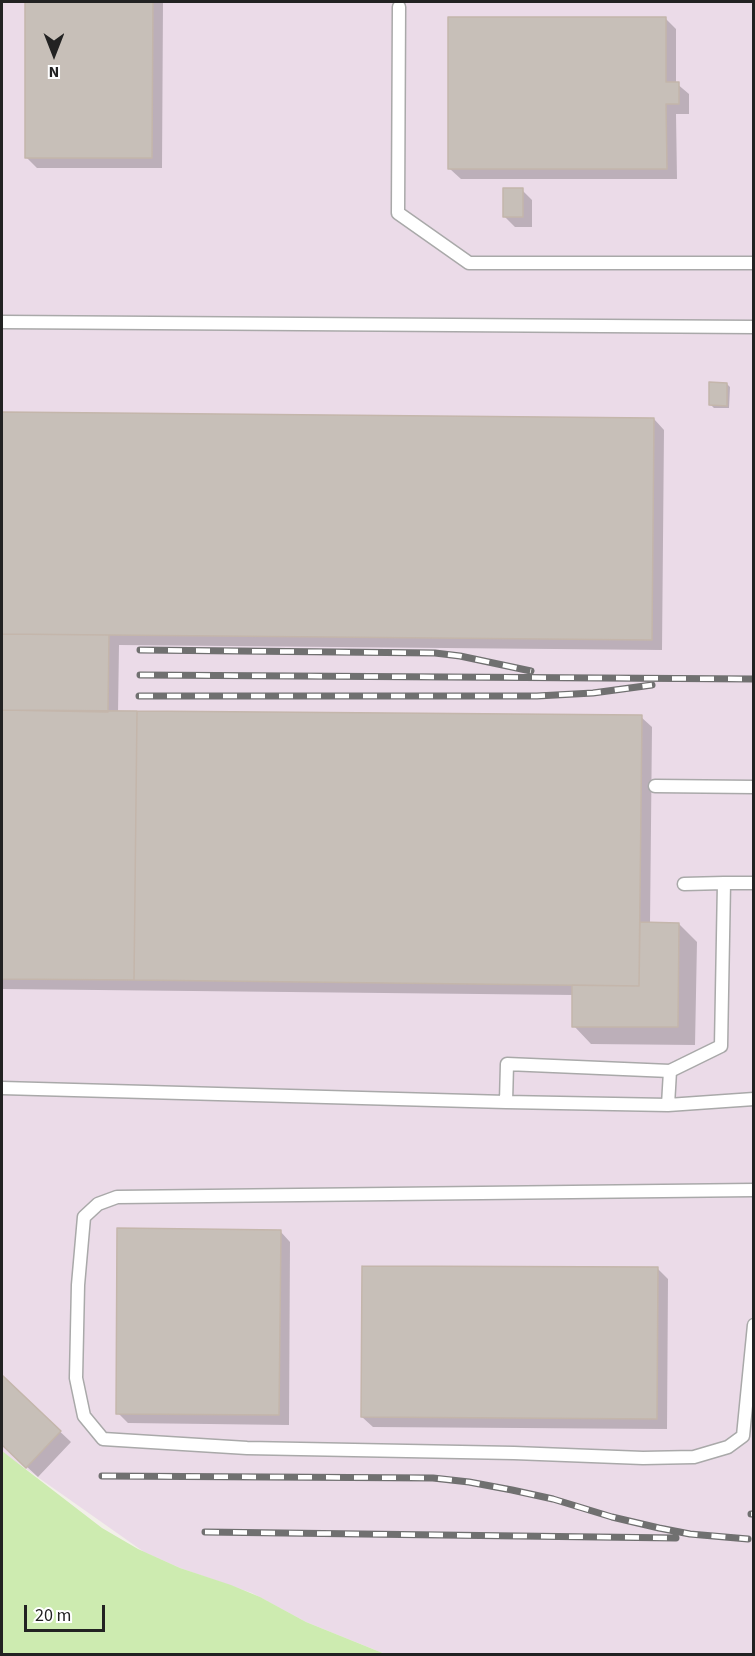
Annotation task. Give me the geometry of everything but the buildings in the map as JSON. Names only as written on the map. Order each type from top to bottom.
[{"type":"lane","points":[[399,7],[398,213],[469,263],[753,263]]},
{"type":"lane","points":[[2,322],[753,327]]},
{"type":"lane","points":[[655,786],[753,786]]},
{"type":"lane","points":[[506,1102],[507,1064],[670,1071],[721,1046],[724,883]]},
{"type":"lane","points":[[684,884],[753,883]]},
{"type":"lane","points":[[669,1105],[670,1071]]},
{"type":"lane","points":[[2,1088],[669,1105],[753,1099]]},
{"type":"lane","points":[[753,1190],[117,1197],[98,1204],[84,1217],[78,1285],[76,1378],[84,1416],[103,1439],[247,1448],[643,1458],[694,1457],[728,1448],[743,1436],[753,1325]]},
{"type":"shaded area","points":[[2,2],[753,2],[753,1654],[385,1654],[306,1622],[252,1593],[180,1568],[144,1552],[2,1452]]},
{"type":"green space","points":[[2,1451],[102,1528],[138,1549],[180,1568],[260,1597],[306,1622],[385,1654],[2,1654]]},
{"type":"railway","points":[[140,650],[435,653],[531,671]]},
{"type":"railway","points":[[140,675],[754,679]]},
{"type":"railway","points":[[139,696],[537,696],[593,693],[652,685]]},
{"type":"railway","points":[[102,1476],[433,1478],[469,1482],[553,1499],[659,1528],[690,1534],[748,1539]]},
{"type":"railway","points":[[205,1532],[676,1538]]}]
